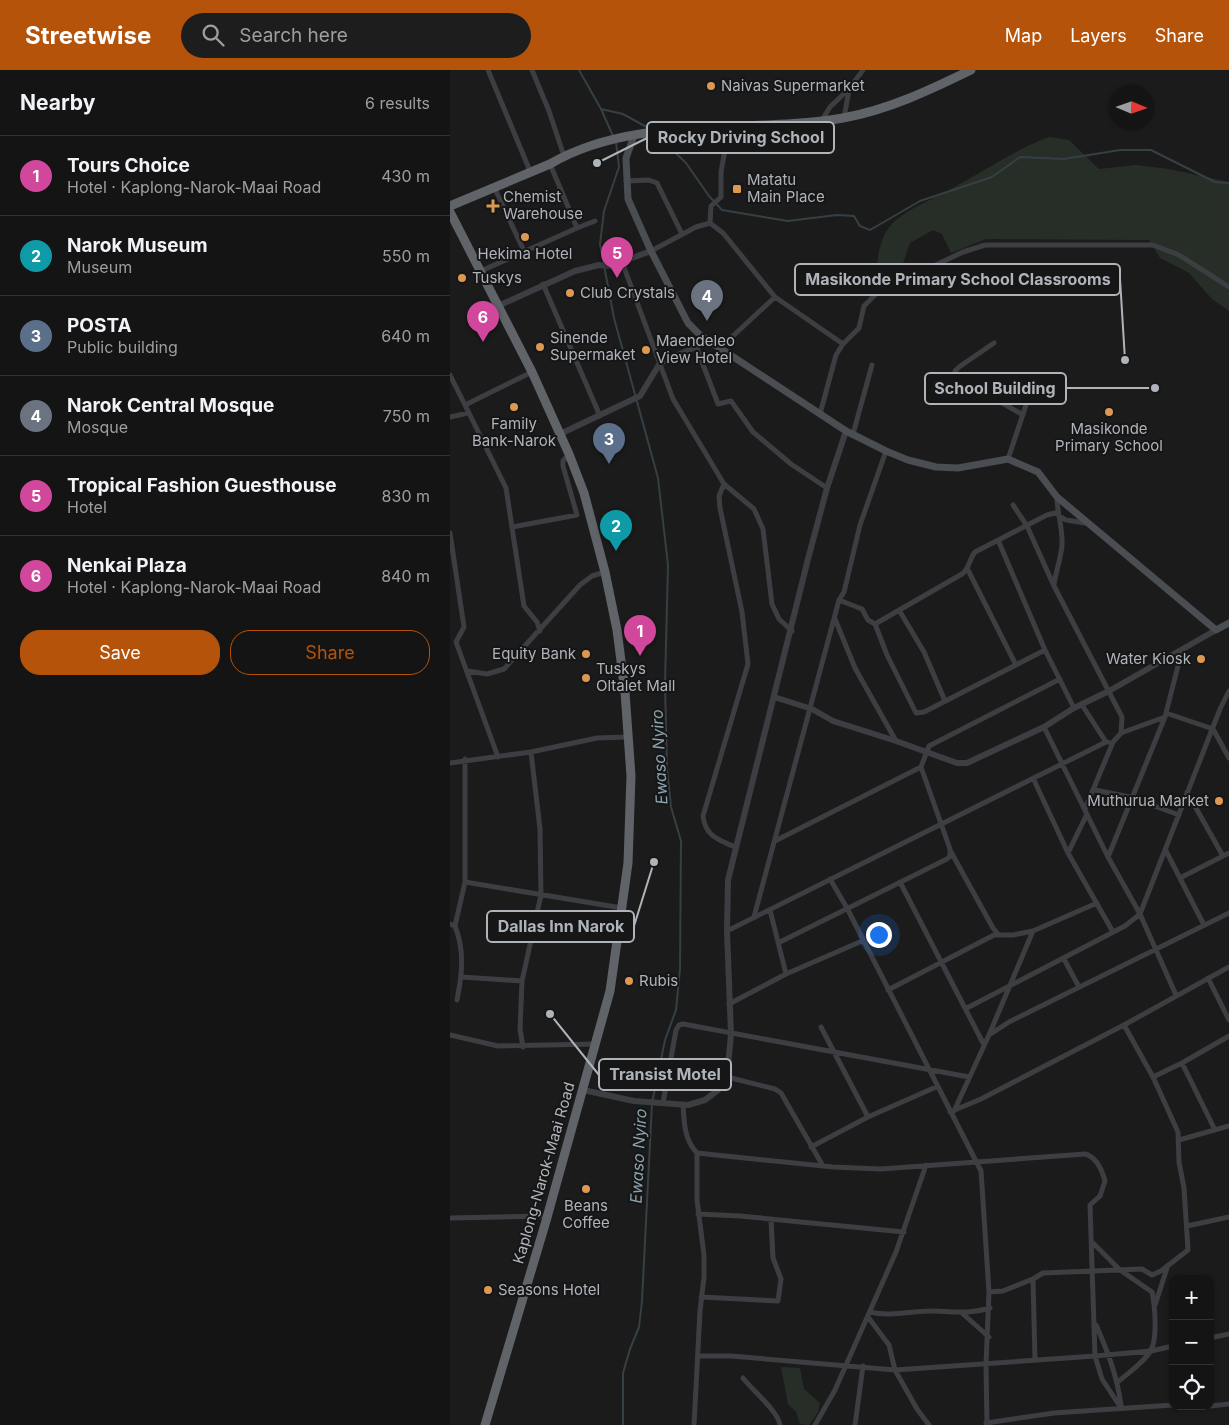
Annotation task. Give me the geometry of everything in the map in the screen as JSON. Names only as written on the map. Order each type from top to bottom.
[{"type":"highway","points":[[450,206],[550,164],[564,156],[617,139],[660,131],[844,118],[884,108],[971,70]]},
{"type":"highway","name":"Kaplong-Narok-Maai Road","points":[[450,212],[532,372],[569,454],[584,493],[605,572],[622,659],[629,737],[630,832],[616,962],[583,1090],[485,1425]]},
{"type":"main road","points":[[634,136],[626,158],[628,199],[651,251],[688,323],[709,341],[846,431],[908,460],[936,467],[958,468],[1008,459],[1038,472],[1057,497],[1216,630],[1229,623]]},
{"type":"street","points":[[488,70],[530,171]]},
{"type":"street","points":[[532,70],[549,111],[564,156]]},
{"type":"street","points":[[822,120],[830,107],[849,89],[863,70]]},
{"type":"street","points":[[844,118],[844,105],[849,89]]},
{"type":"street","points":[[710,223],[711,206],[718,200],[722,190],[721,172],[729,127]]},
{"type":"street","points":[[550,164],[577,228]]},
{"type":"street","points":[[626,180],[649,180],[658,183],[682,234]]},
{"type":"street","points":[[494,187],[524,251]]},
{"type":"street","points":[[481,271],[595,221]]},
{"type":"street","points":[[498,306],[575,271],[599,265],[610,266],[651,251],[682,234],[710,223]]},
{"type":"street","points":[[710,223],[723,233],[775,297],[843,344]]},
{"type":"street","points":[[820,414],[836,355],[843,344],[859,328],[864,306],[877,293],[964,252],[985,245],[1153,245],[1179,255],[1229,287]]},
{"type":"street","points":[[622,262],[673,399],[724,484],[747,502],[759,518],[763,529],[772,604],[779,619],[792,631]]},
{"type":"street","points":[[543,284],[600,416]]},
{"type":"street","points":[[720,348],[775,297]]},
{"type":"street","points":[[560,434],[640,396],[660,363],[709,341]]},
{"type":"street","points":[[994,344],[959,367],[955,371],[956,376],[1023,415]]},
{"type":"street","points":[[696,346],[718,404],[731,401],[753,432],[791,464],[827,488]]},
{"type":"street","points":[[853,434],[872,365]]},
{"type":"street","points":[[465,405],[532,372]]},
{"type":"street","points":[[450,375],[504,484],[524,606],[537,622],[540,631]]},
{"type":"street","points":[[1008,459],[1030,393],[1034,389],[1042,388],[1061,392]]},
{"type":"street","points":[[450,418],[468,412]]},
{"type":"street","points":[[583,1090],[634,1101],[683,1104],[694,1103],[712,1096],[727,1077],[731,1034],[727,931],[728,882],[735,847],[792,631],[827,488],[846,431]]},
{"type":"street","points":[[754,917],[812,709],[839,600],[844,592],[860,525],[886,451]]},
{"type":"street","points":[[512,527],[577,516],[563,466],[563,461],[569,454]]},
{"type":"street","points":[[724,484],[719,496],[720,508],[742,612],[748,664],[704,816],[704,826],[710,834],[735,847]]},
{"type":"street","points":[[1054,586],[1063,542],[1061,517],[1057,510],[1057,497]]},
{"type":"street","points":[[1013,505],[1027,526],[1054,586],[1122,717],[1121,732]]},
{"type":"street","points":[[1016,665],[968,570],[970,557],[975,552],[1051,514],[1090,524]]},
{"type":"street","points":[[450,533],[464,627],[456,642]]},
{"type":"street","points":[[998,540],[1045,650],[1074,708]]},
{"type":"street","points":[[875,624],[968,570]]},
{"type":"street","points":[[467,671],[487,674],[504,669],[586,580],[605,572]]},
{"type":"street","points":[[839,600],[862,609],[868,620],[875,624]]},
{"type":"street","points":[[900,610],[924,652],[945,701]]},
{"type":"street","points":[[835,618],[855,668],[896,741]]},
{"type":"street","points":[[875,624],[876,632],[915,712],[920,714],[1045,650]]},
{"type":"street","points":[[774,698],[812,709],[833,721],[896,741],[925,753],[957,763],[967,764],[1044,727],[1074,708],[1109,691],[1216,630]]},
{"type":"street","points":[[450,639],[456,642],[498,757]]},
{"type":"street","points":[[1108,857],[1130,797],[1166,715],[1182,650]]},
{"type":"street","points":[[1001,936],[993,928],[951,852],[921,767],[925,753],[932,742],[1060,679]]},
{"type":"street","points":[[967,1008],[1125,926],[1140,914],[1166,851],[1187,792],[1229,691]]},
{"type":"street","points":[[1082,705],[1106,742]]},
{"type":"street","points":[[1068,853],[1113,742],[1121,732],[1166,715],[1213,729],[1229,758]]},
{"type":"street","points":[[1044,727],[1108,857],[1140,914],[1176,994]]},
{"type":"street","points":[[450,763],[466,759],[531,752],[597,738],[629,737]]},
{"type":"street","points":[[727,931],[940,823],[1106,742],[1113,742]]},
{"type":"street","points":[[523,1047],[520,1029],[522,981],[541,895],[540,829],[531,752]]},
{"type":"street","points":[[457,1000],[462,977],[461,946],[453,925],[465,882],[466,759]]},
{"type":"street","points":[[775,841],[921,767]]},
{"type":"street","points":[[1033,778],[1068,853],[1113,932]]},
{"type":"street","points":[[1094,790],[1130,797],[1179,815]]},
{"type":"street","points":[[1187,792],[1223,856]]},
{"type":"street","points":[[1166,851],[1204,925]]},
{"type":"street","points":[[778,943],[947,859],[951,852]]},
{"type":"street","points":[[1180,878],[1229,853]]},
{"type":"street","points":[[830,880],[847,908],[862,941],[929,1068],[936,1087],[952,1112],[982,1177],[983,1226],[990,1308],[986,1364],[986,1424],[1054,1413],[1169,1405]]},
{"type":"street","points":[[465,882],[622,908]]},
{"type":"street","points":[[900,882],[967,1008],[984,1045]]},
{"type":"street","points":[[888,990],[994,935],[1001,936],[1033,930],[1097,903]]},
{"type":"street","points":[[770,910],[786,974]]},
{"type":"street","points":[[989,1036],[1009,1022],[1229,913]]},
{"type":"street","points":[[952,1112],[989,1036],[1008,986],[1033,930]]},
{"type":"street","points":[[729,1004],[786,974],[862,941]]},
{"type":"street","points":[[1064,959],[1079,988]]},
{"type":"street","points":[[952,1112],[1124,1025],[1176,994],[1229,967]]},
{"type":"street","points":[[462,977],[522,981]]},
{"type":"street","points":[[1208,978],[1229,1020]]},
{"type":"street","points":[[663,1104],[670,1057],[676,1030],[679,1025],[929,1068],[969,1077]]},
{"type":"street","points":[[989,1292],[1003,1291],[1043,1274],[1142,1269],[1152,1275],[1188,1250],[1184,1188],[1179,1162],[1179,1140],[1153,1077],[1124,1025]]},
{"type":"street","points":[[821,1027],[868,1117]]},
{"type":"street","points":[[450,1035],[476,1042],[523,1047],[596,1044]]},
{"type":"street","points":[[1153,1077],[1229,1036]]},
{"type":"street","points":[[1182,1063],[1215,1130]]},
{"type":"street","points":[[727,1077],[778,1090],[788,1103],[823,1166]]},
{"type":"street","points":[[811,1147],[868,1117],[936,1087]]},
{"type":"street","points":[[683,1104],[685,1130],[690,1144],[697,1153],[695,1171],[698,1214],[704,1255],[694,1425]]},
{"type":"street","points":[[1179,1140],[1229,1126]]},
{"type":"street","points":[[697,1153],[823,1166],[881,1169],[1085,1154],[1091,1156],[1098,1164],[1105,1181],[1100,1196],[1090,1205],[1095,1356],[1102,1379],[1121,1408]]},
{"type":"street","points":[[815,1425],[847,1365],[869,1315],[904,1232],[926,1165]]},
{"type":"street","points":[[698,1214],[904,1232]]},
{"type":"street","points":[[450,1218],[547,1216]]},
{"type":"street","points":[[1187,1226],[1229,1218]]},
{"type":"street","points":[[701,1297],[778,1301],[781,1279],[773,1258],[771,1219]]},
{"type":"street","points":[[1092,1243],[1120,1270],[1152,1292],[1155,1306],[1151,1351],[1118,1382]]},
{"type":"street","points":[[1155,1306],[1168,1265]]},
{"type":"street","points":[[1033,1279],[1035,1360]]},
{"type":"street","points":[[869,1315],[931,1311],[962,1314],[990,1308]]},
{"type":"street","points":[[962,1314],[989,1337]]},
{"type":"street","points":[[869,1315],[889,1345],[895,1370],[917,1409],[929,1425]]},
{"type":"street","points":[[1095,1324],[1109,1355],[1118,1382],[1121,1408]]},
{"type":"street","points":[[1214,1337],[1229,1334]]},
{"type":"street","points":[[698,1356],[731,1356],[895,1370],[1109,1355],[1151,1351],[1169,1347]]},
{"type":"street","points":[[855,1425],[863,1366]]},
{"type":"street","points":[[743,1378],[759,1398],[778,1416],[780,1425]]},
{"type":"street","points":[[1214,1406],[1229,1404]]},
{"type":"shaded area","points":[[1049,137],[1069,140],[1099,169],[1136,165],[1169,169],[1229,182],[1229,311],[1212,299],[1189,273],[1160,258],[1149,240],[986,239],[951,253],[942,234],[933,230],[910,243],[898,278],[885,282],[877,276],[877,263],[881,242],[887,230],[897,219],[1011,154]]},
{"type":"shaded area","points":[[781,1367],[800,1368],[804,1389],[820,1403],[818,1412],[809,1425],[800,1424],[796,1412],[788,1404]]},
{"type":"waterway","name":"Ewaso Nyiro","points":[[579,70],[601,109],[613,136]]},
{"type":"waterway","points":[[601,109],[623,114],[652,130]]},
{"type":"waterway","points":[[657,135],[686,163],[709,196],[722,210],[788,221],[837,215],[854,216],[860,226],[870,230],[920,201],[992,177],[1020,157],[1064,159],[1120,150],[1151,150],[1215,182],[1229,183]]},
{"type":"waterway","name":"Ewaso Nyiro","points":[[616,142],[619,167],[604,211],[600,244],[614,318],[658,478],[668,565],[665,684],[667,768],[671,807],[681,841],[680,969],[676,1010],[665,1040],[652,1103],[642,1301],[639,1327],[623,1373],[623,1425]]},
{"type":"place","name":"Naivas Supermarket","points":[[711,86]]},
{"type":"place","name":"Rocky Driving School","points":[[597,163]]},
{"type":"place","name":"Matatu Main Place","points":[[737,189]]},
{"type":"place","name":"Chemist Warehouse","points":[[493,206]]},
{"type":"place","name":"Hekima Hotel","points":[[525,237]]},
{"type":"place","name":"Tuskys","points":[[462,278]]},
{"type":"place","name":"Tropical Fashion Guesthouse","points":[[617,278]]},
{"type":"place","name":"Club Crystals","points":[[570,293]]},
{"type":"place","name":"Narok Central Mosque","points":[[707,321]]},
{"type":"place","name":"Nenkai Plaza","points":[[483,342]]},
{"type":"place","name":"Sinende Supermaket","points":[[540,347]]},
{"type":"place","name":"Maendeleo View Hotel","points":[[646,350]]},
{"type":"place","name":"Masikonde Primary School Classrooms","points":[[1125,360]]},
{"type":"place","name":"School Building","points":[[1155,388]]},
{"type":"place","name":"Family Bank-Narok","points":[[514,407]]},
{"type":"place","name":"Masikonde Primary School","points":[[1109,412]]},
{"type":"place","name":"POSTA","points":[[609,464]]},
{"type":"place","name":"Narok Museum","points":[[616,551]]},
{"type":"place","name":"Equity Bank","points":[[586,654]]},
{"type":"place","name":"Tours Choice","points":[[640,656]]},
{"type":"place","name":"Water Kiosk","points":[[1201,659]]},
{"type":"place","name":"Tuskys Oltalet Mall","points":[[586,678]]},
{"type":"place","name":"Muthurua Market","points":[[1219,801]]},
{"type":"place","name":"Dallas Inn Narok","points":[[654,862]]},
{"type":"place","name":"Rubis","points":[[629,981]]},
{"type":"place","name":"Transist Motel","points":[[550,1014]]},
{"type":"place","name":"Beans Coffee","points":[[586,1189]]},
{"type":"place","name":"Seasons Hotel","points":[[488,1290]]}]
